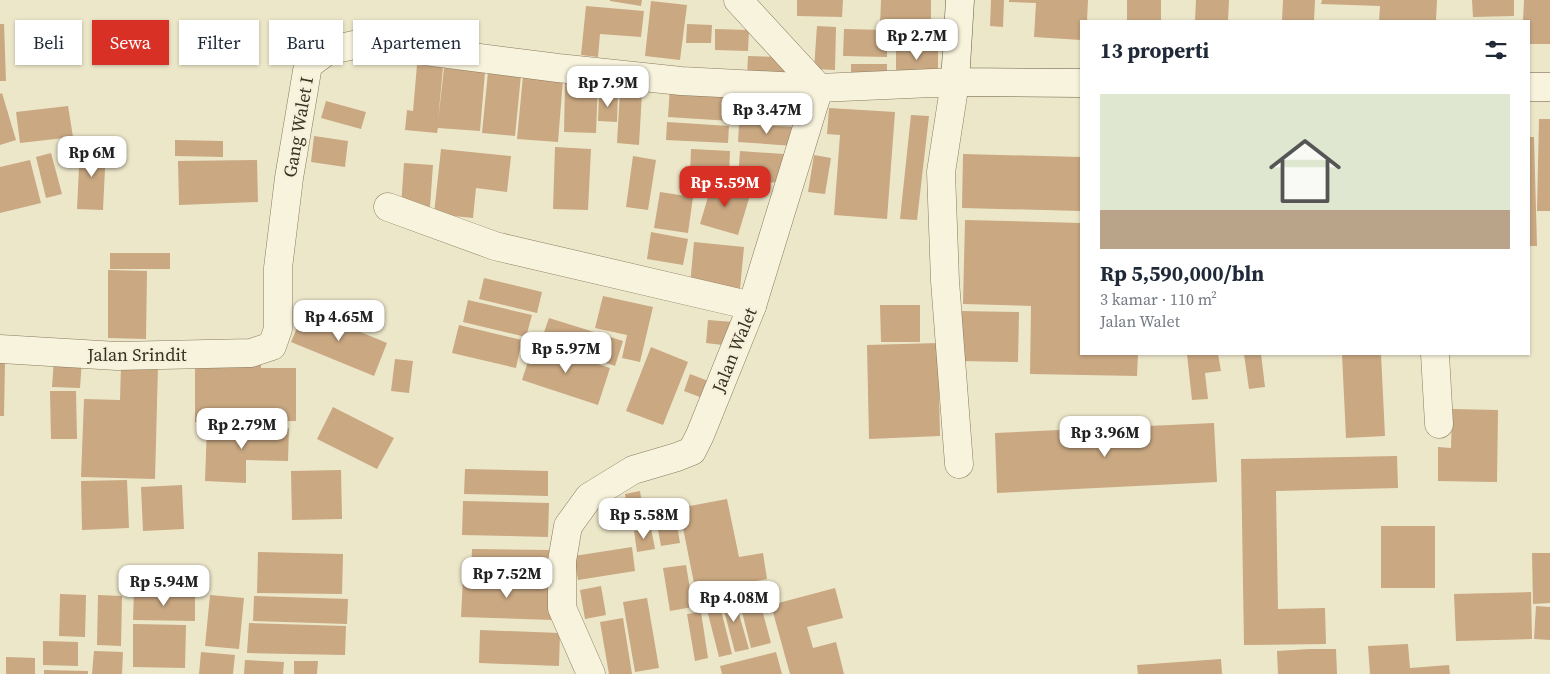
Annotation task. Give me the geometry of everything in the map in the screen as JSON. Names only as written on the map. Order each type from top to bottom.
[{"type":"street","points":[[738,0],[819,88],[955,82],[1080,83]]},
{"type":"street","points":[[960,0],[955,82],[941,172],[945,281],[960,464]]},
{"type":"street","name":"Gang Walet I","points":[[272,346],[278,329],[278,268],[289,178],[308,64],[327,51],[364,43],[558,68],[681,81],[819,88]]},
{"type":"street","points":[[1530,87],[1550,87]]},
{"type":"street","name":"Jalan Walet","points":[[591,674],[562,608],[562,561],[568,526],[590,497],[633,470],[677,457],[696,443],[752,306],[819,88]]},
{"type":"street","points":[[388,207],[495,246],[752,306]]},
{"type":"street","name":"Jalan Srindit","points":[[0,349],[118,356],[251,353],[272,346]]},
{"type":"street","points":[[1435,355],[1439,424]]},
{"type":"building","points":[[610,0],[642,0],[641,6]]},
{"type":"building","points":[[797,0],[843,0],[842,17],[797,16]]},
{"type":"building","points":[[881,0],[931,0],[931,27],[880,26]]},
{"type":"building","points":[[991,0],[1004,0],[1003,27],[990,26]]},
{"type":"building","points":[[1009,0],[1088,0],[1087,20],[1080,20],[1080,40],[1034,37],[1036,3],[1009,2]]},
{"type":"building","points":[[1127,0],[1161,0],[1161,20],[1127,20]]},
{"type":"building","points":[[1196,0],[1229,0],[1228,20],[1195,20]]},
{"type":"building","points":[[1283,0],[1315,0],[1314,20],[1282,20]]},
{"type":"building","points":[[1322,0],[1437,0],[1436,20],[1379,20],[1380,6],[1321,4]]},
{"type":"building","points":[[1472,0],[1514,0],[1514,16],[1473,17]]},
{"type":"building","points":[[1524,0],[1550,0],[1550,44],[1530,44],[1530,20],[1523,20]]},
{"type":"building","points":[[651,1],[687,5],[680,60],[645,56]]},
{"type":"building","points":[[586,6],[644,11],[641,37],[600,34],[598,57],[581,55]]},
{"type":"building","points":[[0,24],[4,24],[6,81],[0,81]]},
{"type":"building","points":[[687,24],[712,25],[711,43],[686,43]]},
{"type":"building","points":[[817,26],[836,27],[835,70],[814,69]]},
{"type":"building","points":[[715,29],[749,30],[748,51],[715,50]]},
{"type":"building","points":[[844,29],[887,30],[887,57],[843,56]]},
{"type":"building","points":[[894,30],[939,30],[939,44],[894,43]]},
{"type":"building","points":[[896,47],[938,48],[938,75],[896,74]]},
{"type":"building","points":[[748,56],[785,57],[784,79],[747,77]]},
{"type":"building","points":[[851,64],[887,64],[887,80],[851,80]]},
{"type":"building","points":[[417,65],[443,67],[438,121],[444,68],[485,72],[480,131],[438,128],[437,133],[405,130],[407,110],[413,111]]},
{"type":"building","points":[[488,72],[521,75],[515,136],[482,133]]},
{"type":"building","points":[[523,76],[563,79],[558,142],[517,139]]},
{"type":"building","points":[[565,81],[598,82],[596,133],[564,132]]},
{"type":"building","points":[[670,87],[733,91],[731,121],[668,117]]},
{"type":"building","points":[[620,91],[642,93],[639,145],[617,143]]},
{"type":"building","points":[[2,93],[16,140],[0,145],[0,94]]},
{"type":"building","points":[[599,93],[618,94],[617,122],[598,121]]},
{"type":"building","points":[[741,95],[801,99],[800,121],[739,117]]},
{"type":"building","points":[[326,101],[366,112],[361,129],[321,118]]},
{"type":"building","points":[[68,106],[73,137],[20,143],[16,112]]},
{"type":"building","points":[[829,108],[895,112],[887,219],[834,215],[840,135],[827,134]]},
{"type":"building","points":[[911,115],[929,116],[917,220],[900,219]]},
{"type":"building","points":[[1539,119],[1550,119],[1550,211],[1537,211]]},
{"type":"building","points":[[667,122],[729,126],[728,143],[666,140]]},
{"type":"building","points":[[739,124],[795,127],[794,146],[738,142]]},
{"type":"building","points":[[314,136],[348,141],[345,167],[311,162]]},
{"type":"building","points":[[1530,137],[1534,137],[1537,246],[1530,246]]},
{"type":"building","points":[[175,140],[223,141],[223,157],[175,156]]},
{"type":"building","points":[[80,147],[106,148],[103,210],[77,209]]},
{"type":"building","points":[[555,147],[591,149],[588,210],[553,209]]},
{"type":"building","points":[[441,149],[511,156],[507,192],[476,188],[473,218],[434,214]]},
{"type":"building","points":[[691,149],[730,151],[729,175],[690,173]]},
{"type":"building","points":[[740,151],[784,154],[782,183],[738,180]]},
{"type":"building","points":[[51,153],[62,194],[46,198],[36,157]]},
{"type":"building","points":[[963,154],[1080,157],[1080,211],[962,208]]},
{"type":"building","points":[[814,155],[831,158],[825,194],[808,192]]},
{"type":"building","points":[[633,156],[656,160],[648,210],[626,207]]},
{"type":"building","points":[[30,160],[41,203],[0,213],[0,167]]},
{"type":"building","points":[[257,160],[258,202],[179,205],[178,161]]},
{"type":"building","points":[[404,163],[433,165],[430,207],[401,206]]},
{"type":"building","points":[[713,180],[751,192],[738,235],[700,224]]},
{"type":"building","points":[[660,192],[693,197],[688,233],[654,228]]},
{"type":"building","points":[[965,220],[1080,223],[1080,355],[1138,355],[1137,376],[1030,374],[1031,306],[963,304]]},
{"type":"building","points":[[651,232],[688,239],[683,265],[647,259]]},
{"type":"building","points":[[694,242],[744,247],[740,289],[690,285]]},
{"type":"building","points":[[110,253],[170,253],[170,269],[110,269]]},
{"type":"building","points":[[108,270],[147,271],[146,339],[108,338]]},
{"type":"building","points":[[484,278],[542,292],[537,313],[479,299]]},
{"type":"building","points":[[603,296],[653,307],[640,362],[622,358],[627,335],[595,328]]},
{"type":"building","points":[[468,300],[532,315],[526,337],[463,322]]},
{"type":"building","points":[[880,305],[920,305],[920,342],[881,342]]},
{"type":"building","points":[[305,309],[387,343],[374,376],[291,342]]},
{"type":"building","points":[[959,311],[1019,312],[1018,362],[958,361]]},
{"type":"building","points":[[549,318],[623,341],[615,366],[541,341]]},
{"type":"building","points":[[708,320],[733,322],[731,346],[706,343]]},
{"type":"building","points":[[459,325],[522,340],[516,368],[452,353]]},
{"type":"building","points":[[534,343],[610,368],[598,405],[522,380]]},
{"type":"building","points":[[938,343],[940,436],[869,439],[867,345]]},
{"type":"building","points":[[651,347],[688,362],[663,425],[626,411]]},
{"type":"building","points":[[1187,355],[1218,355],[1221,371],[1205,373],[1208,399],[1192,400]]},
{"type":"building","points":[[1244,355],[1261,355],[1265,387],[1249,389]]},
{"type":"building","points":[[1342,355],[1381,355],[1385,436],[1346,438]]},
{"type":"building","points":[[54,359],[82,360],[80,388],[52,387]]},
{"type":"building","points":[[395,359],[413,361],[409,393],[391,391]]},
{"type":"building","points":[[0,361],[5,361],[4,416],[0,416]]},
{"type":"building","points":[[195,361],[261,361],[261,368],[296,368],[296,421],[195,422]]},
{"type":"building","points":[[121,365],[158,366],[155,479],[81,477],[84,399],[120,400]]},
{"type":"building","points":[[690,374],[711,382],[705,399],[684,391]]},
{"type":"building","points":[[50,391],[76,391],[77,439],[51,439]]},
{"type":"building","points":[[333,407],[394,438],[377,469],[317,439]]},
{"type":"building","points":[[1452,409],[1498,410],[1497,482],[1438,481],[1438,447],[1451,448]]},
{"type":"building","points":[[1214,423],[1217,482],[997,493],[995,433]]},
{"type":"building","points":[[207,426],[289,428],[288,461],[246,460],[246,483],[205,481]]},
{"type":"building","points":[[1397,456],[1398,488],[1276,491],[1278,609],[1325,608],[1326,644],[1244,645],[1241,459]]},
{"type":"building","points":[[465,469],[548,471],[548,496],[464,494]]},
{"type":"building","points":[[341,470],[342,519],[292,520],[291,471]]},
{"type":"building","points":[[127,480],[129,528],[82,530],[81,481]]},
{"type":"building","points":[[182,485],[184,529],[143,531],[141,487]]},
{"type":"building","points":[[640,491],[645,521],[629,523],[625,494]]},
{"type":"building","points":[[727,499],[739,557],[763,553],[767,579],[696,593],[679,508]]},
{"type":"building","points":[[463,501],[549,503],[548,537],[462,535]]},
{"type":"building","points":[[674,506],[680,543],[661,546],[654,509]]},
{"type":"building","points":[[1381,526],[1435,526],[1435,588],[1381,588]]},
{"type":"building","points":[[651,528],[655,549],[637,552],[634,531]]},
{"type":"building","points":[[632,547],[635,571],[578,580],[574,556]]},
{"type":"building","points":[[472,549],[551,550],[551,576],[471,575]]},
{"type":"building","points":[[258,552],[343,554],[342,594],[257,593]]},
{"type":"building","points":[[1532,553],[1550,553],[1550,603],[1533,604]]},
{"type":"building","points":[[686,565],[693,607],[670,611],[663,568]]},
{"type":"building","points":[[463,578],[553,581],[552,620],[461,617]]},
{"type":"building","points":[[601,586],[606,615],[585,619],[580,590]]},
{"type":"building","points":[[756,587],[771,643],[751,648],[737,592]]},
{"type":"building","points":[[835,588],[843,618],[807,627],[813,648],[836,642],[844,674],[790,674],[771,605]]},
{"type":"building","points":[[134,592],[195,593],[195,621],[133,620]]},
{"type":"building","points":[[1531,592],[1532,639],[1456,641],[1454,594]]},
{"type":"building","points":[[733,593],[749,649],[735,652],[720,596]]},
{"type":"building","points":[[60,594],[86,595],[85,637],[59,636]]},
{"type":"building","points":[[98,595],[122,596],[121,646],[97,645]]},
{"type":"building","points":[[210,595],[244,598],[239,649],[205,646]]},
{"type":"building","points":[[254,596],[348,599],[347,624],[253,621]]},
{"type":"building","points":[[647,598],[659,668],[635,672],[623,602]]},
{"type":"building","points":[[718,598],[732,654],[719,657],[705,602]]},
{"type":"building","points":[[1536,606],[1550,607],[1550,640],[1534,639]]},
{"type":"building","points":[[701,612],[708,658],[695,661],[687,614]]},
{"type":"building","points":[[623,618],[632,674],[609,674],[600,622]]},
{"type":"building","points":[[249,623],[346,626],[345,655],[247,653]]},
{"type":"building","points":[[133,624],[186,625],[185,668],[133,667]]},
{"type":"building","points":[[480,630],[560,633],[559,666],[479,663]]},
{"type":"building","points":[[43,641],[78,642],[78,666],[43,665]]},
{"type":"building","points":[[1408,644],[1410,668],[1449,665],[1450,674],[1370,674],[1368,646]]},
{"type":"building","points":[[1336,649],[1337,674],[1278,674],[1277,651]]},
{"type":"building","points":[[94,651],[123,652],[122,674],[92,674]]},
{"type":"building","points":[[201,652],[235,655],[233,674],[199,674]]},
{"type":"building","points":[[776,652],[782,674],[722,674],[720,666]]},
{"type":"building","points":[[6,657],[35,658],[35,674],[6,674]]},
{"type":"building","points":[[1221,659],[1222,674],[1138,674],[1137,665]]},
{"type":"building","points":[[245,660],[284,662],[283,674],[244,674]]},
{"type":"building","points":[[294,661],[318,661],[317,674],[294,674]]},
{"type":"building","points":[[44,670],[88,671],[88,674],[44,674]]}]
